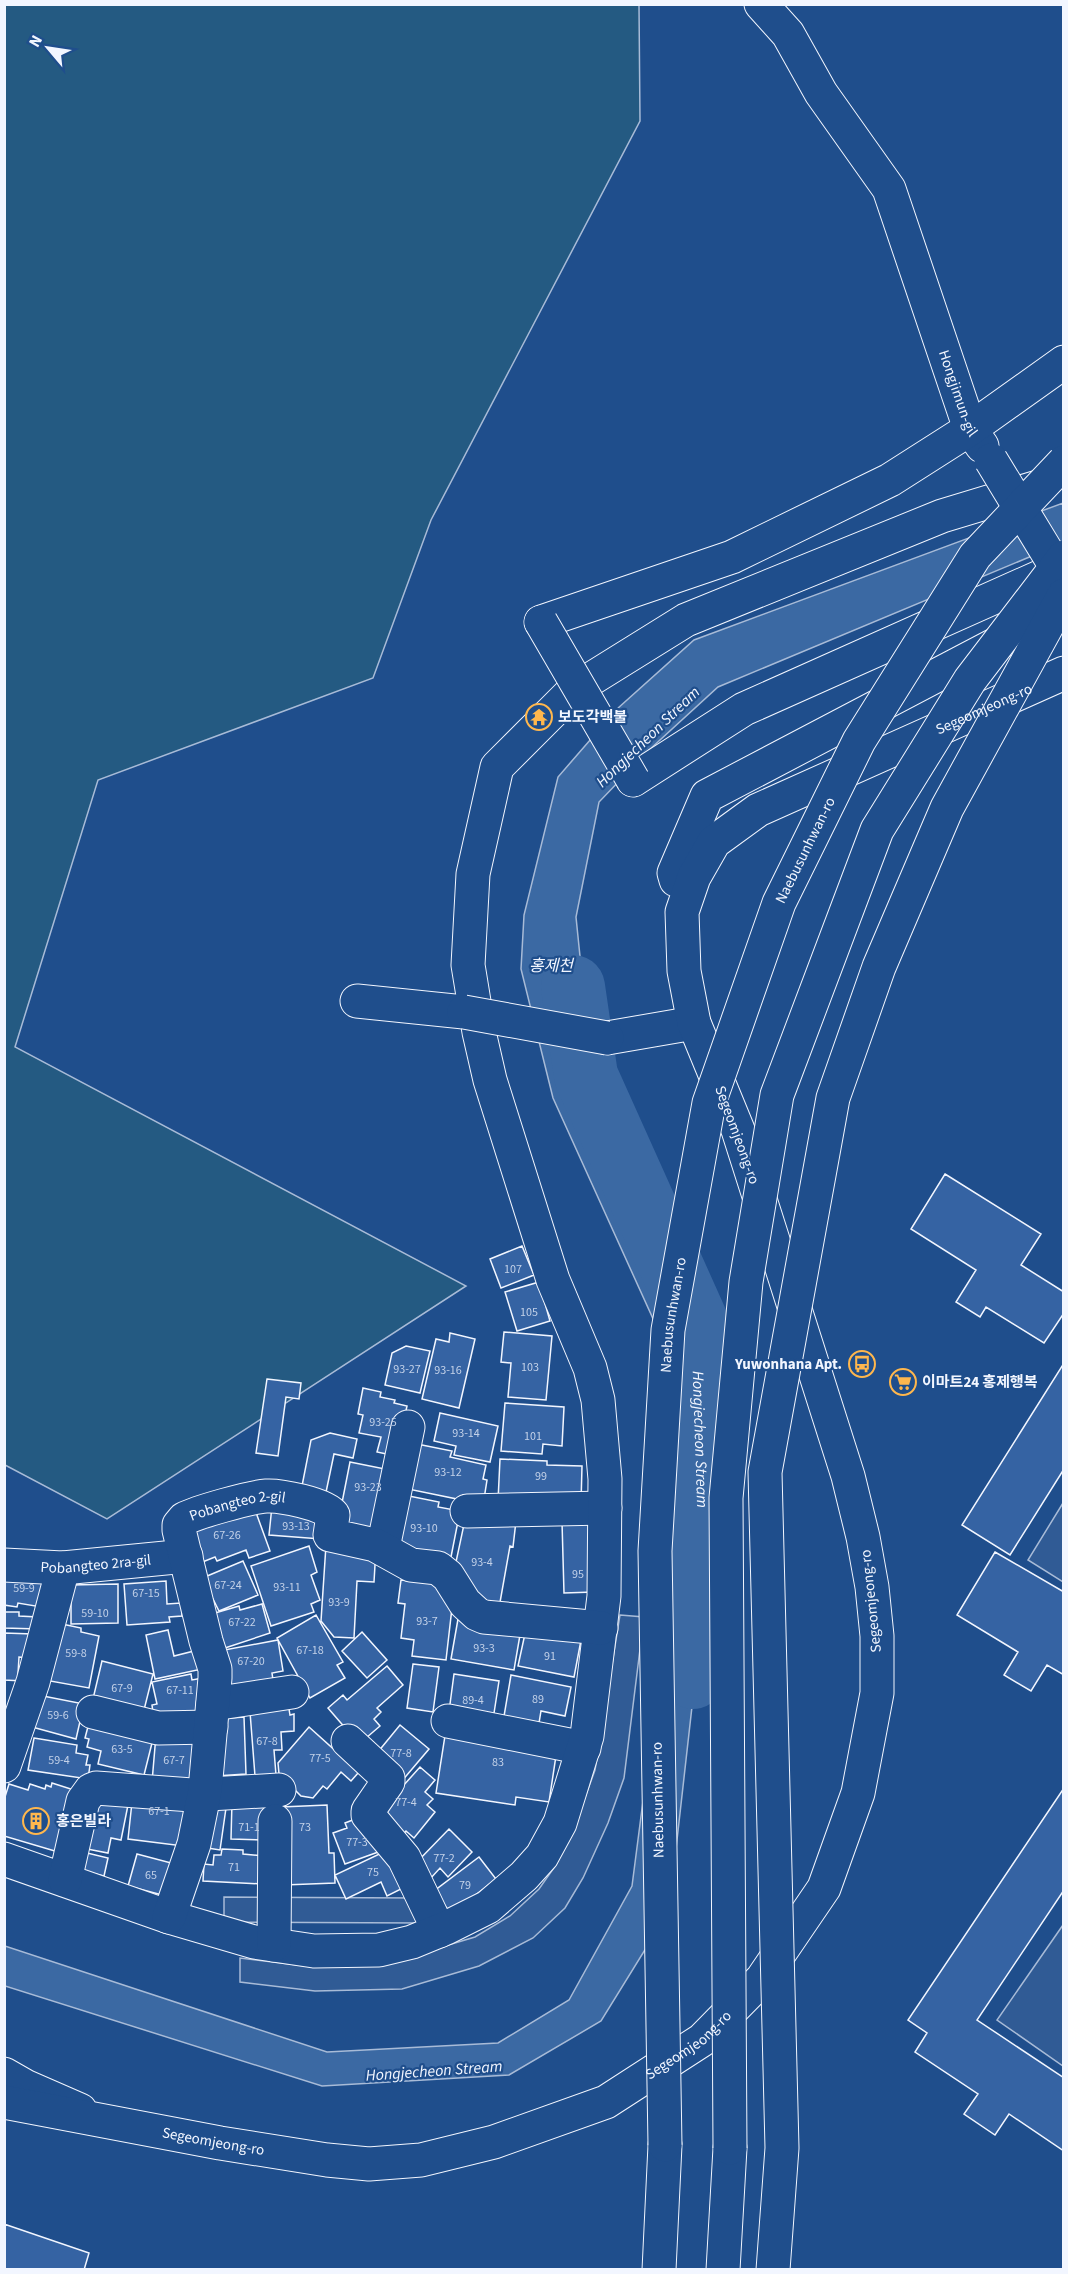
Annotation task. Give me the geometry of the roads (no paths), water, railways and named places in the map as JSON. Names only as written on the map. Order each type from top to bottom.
[{"type":"main road","name":"Hongjimun-gil","points":[[761,4],[788,34],[821,93],[889,189],[970,429],[890,480],[732,557],[541,622],[633,780],[744,709],[1064,566]]},
{"type":"main road","points":[[1064,362],[970,429],[1064,580]]},
{"type":"main road","name":"Naebusunhwan-ro","points":[[659,2270],[664,2145],[655,1551],[668,1330],[709,1103],[779,903],[859,741],[975,556],[1064,462]]},
{"type":"main road","points":[[4,1859],[169,1917],[254,1942],[314,1951],[379,1950],[412,1942],[439,1931],[488,1907],[524,1876],[542,1856],[560,1822],[584,1748],[604,1596],[605,1479],[598,1400],[590,1368],[553,1280],[490,1080],[468,966],[473,874],[497,767],[575,689],[686,620],[942,516],[1064,477]]},
{"type":"main road","points":[[723,2270],[730,2148],[726,1498],[746,1282],[777,1095],[877,830],[970,680],[1064,557]]},
{"type":"main road","points":[[773,2270],[782,2148],[765,1472],[833,1098],[879,967],[948,808],[1064,595]]},
{"type":"main road","points":[[682,912],[674,873],[707,796],[1064,609]]},
{"type":"main road","name":"Segeomjeong-ro","points":[[4,2102],[231,2145],[327,2160],[369,2164],[421,2160],[494,2142],[606,2102],[702,2040],[762,1979],[825,1888],[858,1793],[877,1693],[877,1636],[872,1587],[863,1537],[848,1476],[738,1130],[694,1023],[684,970],[682,912],[694,877],[714,842],[758,810],[1064,673]]},
{"type":"main road","points":[[357,1001],[464,1012],[607,1038],[694,1023]]},
{"type":"main road","points":[[383,1548],[408,1427]]},
{"type":"main road","name":"Pobangteo 2-gil","points":[[169,1917],[194,1844],[204,1795],[215,1669],[179,1530],[179,1525],[184,1519],[264,1496],[325,1508],[333,1515],[330,1535],[383,1548],[411,1565],[440,1569],[448,1576],[465,1604],[477,1614],[484,1617],[601,1628]]},
{"type":"main road","points":[[467,1511],[605,1508]]},
{"type":"main road","name":"Pobangteo 2ra-gil","points":[[4,1565],[63,1568],[186,1556]]},
{"type":"main road","points":[[4,1766],[33,1682],[63,1568]]},
{"type":"main road","points":[[93,1712],[158,1728],[212,1716],[292,1692]]},
{"type":"main road","points":[[448,1721],[584,1748]]},
{"type":"main road","points":[[348,1742],[388,1778],[386,1786],[368,1811],[368,1815],[404,1858],[439,1931]]},
{"type":"main road","points":[[65,1880],[83,1802],[91,1790],[100,1787],[204,1795],[277,1805],[274,1945]]},
{"type":"main road","points":[[4,2074],[25,2086],[106,2121]]},
{"type":"water","name":"홍제천","points":[[1063,503],[1063,543],[718,687],[648,751],[599,802],[576,917],[582,976],[586,1076],[696,1321],[705,1591],[669,1911],[601,2021],[509,2075],[322,2086],[5,1986],[5,1946],[327,2052],[498,2043],[569,2000],[632,1886],[669,1600],[654,1321],[553,1098],[521,969],[524,915],[558,777],[617,709],[694,640]]},
{"type":"waterway","name":"Hongjecheon Stream","points":[[573,987],[586,1076],[696,1321],[705,1591],[693,1677]]},
{"type":"place","name":"보도각백불","points":[[539,717]]},
{"type":"place","name":"Yuwonhana Apt.","points":[[862,1364]]},
{"type":"place","name":"이마트24 홍제행복","points":[[903,1382]]},
{"type":"place","name":"홍은빌라","points":[[36,1821]]}]
